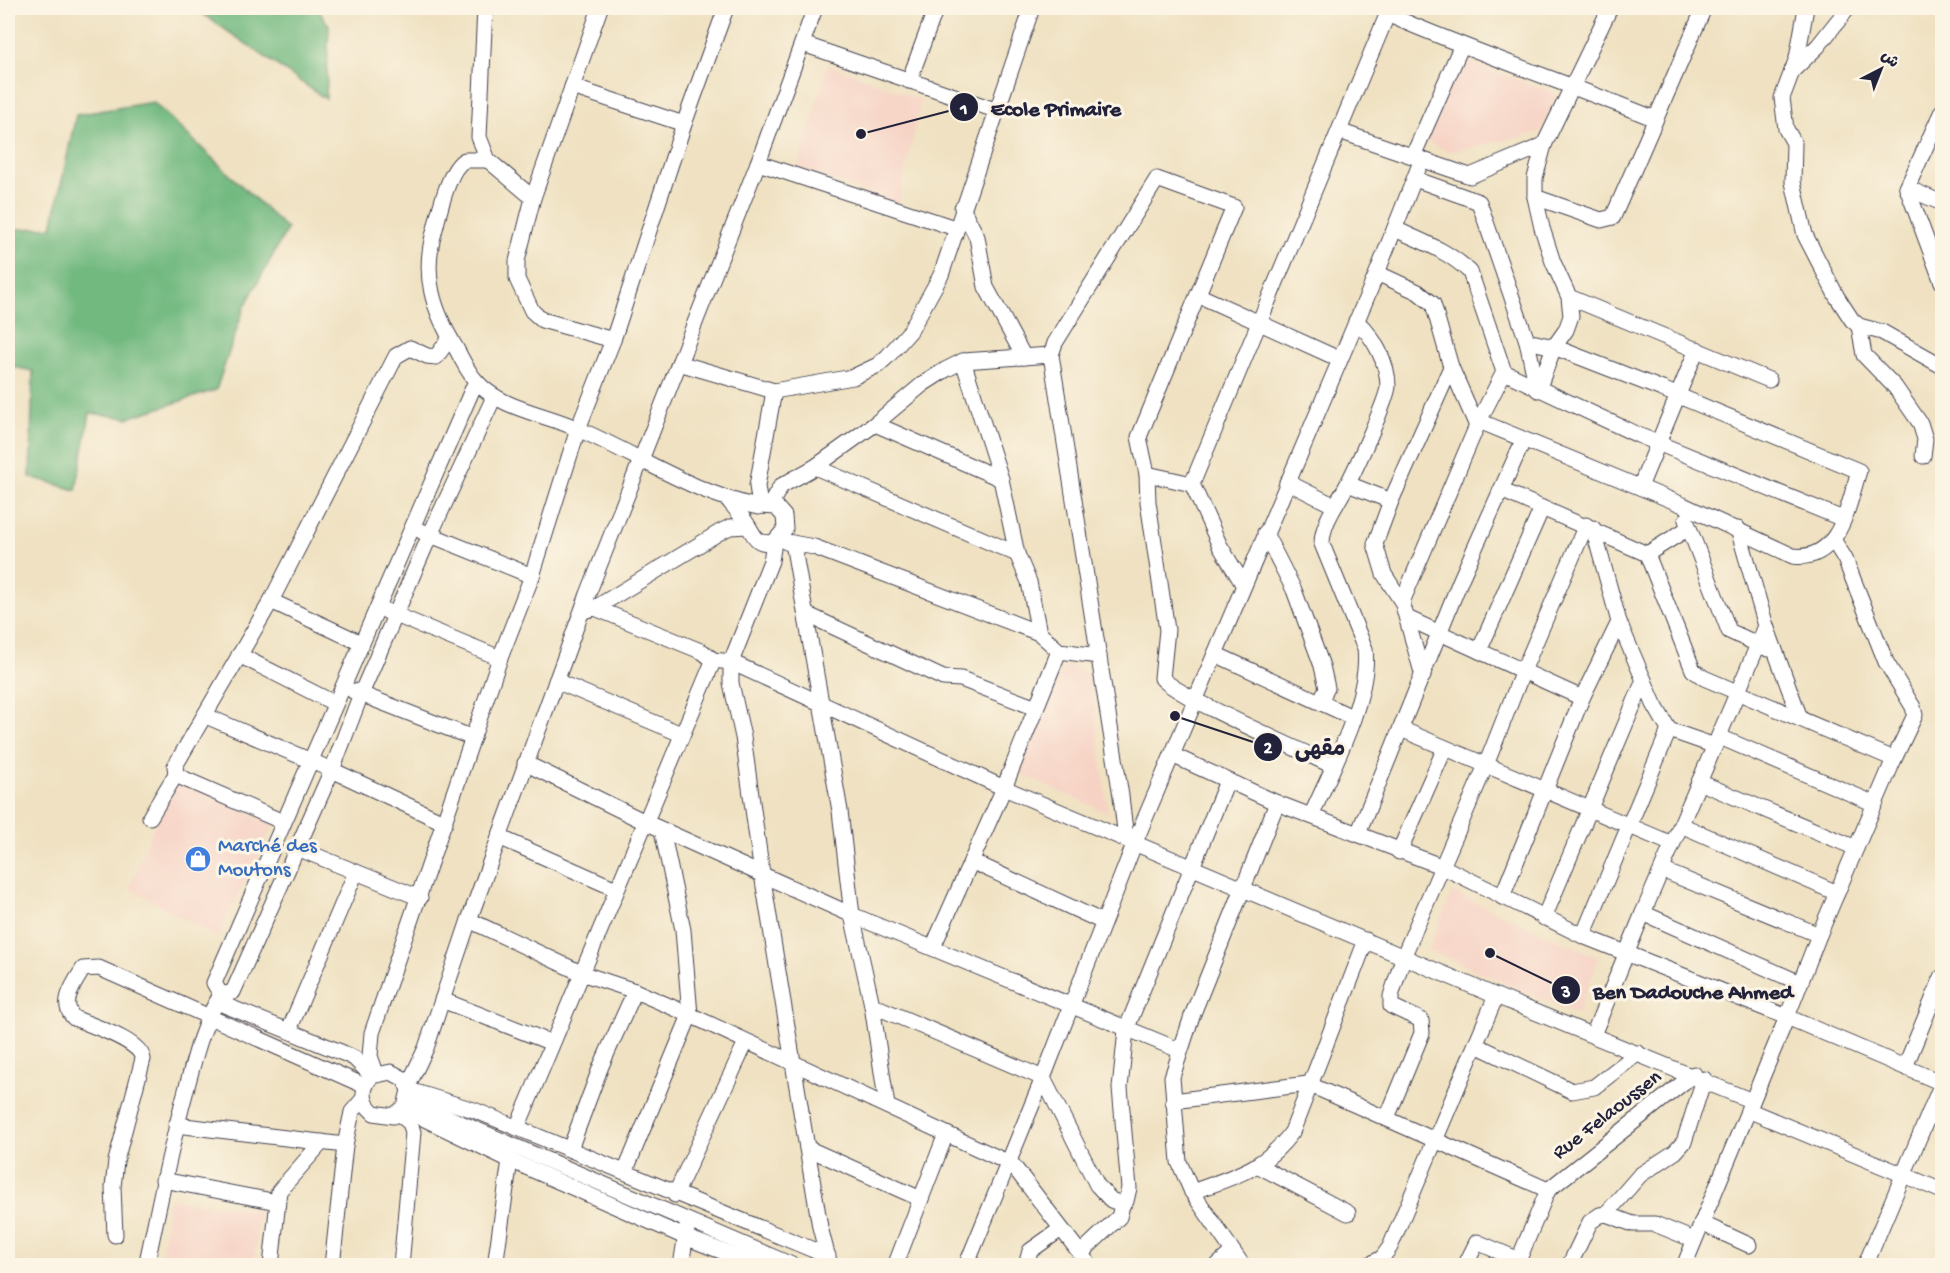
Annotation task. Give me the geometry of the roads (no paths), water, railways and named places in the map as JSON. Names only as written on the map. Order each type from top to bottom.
[{"type":"street","points":[[485,8],[480,137],[488,160],[533,198]]},
{"type":"street","points":[[600,8],[533,198],[517,261],[517,279],[532,311],[542,320],[613,340]]},
{"type":"street","points":[[332,1266],[345,1145],[352,1112],[367,1083],[372,1034],[500,658],[532,576],[578,429],[613,340],[684,124],[726,8]]},
{"type":"street","points":[[476,381],[378,608],[309,759],[214,983],[219,998],[343,1053],[367,1083],[380,1116],[406,1099],[556,681],[589,609],[641,462],[804,44],[815,8]]},
{"type":"street","points":[[909,81],[936,8]]},
{"type":"street","points":[[680,363],[774,391],[853,377],[878,365],[888,356],[910,331],[941,275],[1032,8]]},
{"type":"street","points":[[1535,196],[1601,220],[1610,219],[1617,211],[1653,118],[1704,8]]},
{"type":"street","points":[[1801,59],[1806,8]]},
{"type":"street","points":[[1848,8],[1790,73],[1782,98],[1782,112],[1794,143],[1793,182],[1805,235],[1837,297],[1859,326],[1864,355],[1895,387],[1920,423],[1925,439],[1923,456]]},
{"type":"street","points":[[1538,390],[1554,347],[1569,323],[1569,297],[1553,262],[1535,196],[1535,178],[1544,145],[1573,85],[1603,10]]},
{"type":"street","points":[[1243,584],[1220,546],[1192,484],[1257,321],[1389,11],[1461,47],[1573,85],[1653,118]]},
{"type":"street","points":[[804,44],[998,111]]},
{"type":"street","points":[[966,1266],[1072,1004],[1103,922],[1130,840],[1172,755],[1377,273],[1415,179],[1417,158],[1461,47]]},
{"type":"street","points":[[572,87],[684,124]]},
{"type":"street","points":[[1942,111],[1907,188],[1942,282]]},
{"type":"street","points":[[1339,131],[1470,176],[1544,145]]},
{"type":"street","points":[[488,160],[465,159],[457,165],[431,241],[429,264],[436,311],[476,381],[494,397],[578,429],[641,462],[729,501],[781,510],[786,522],[814,547]]},
{"type":"street","points":[[758,163],[956,228]]},
{"type":"street","points":[[1470,176],[1527,340],[1538,390]]},
{"type":"street","points":[[1130,840],[1051,355],[1055,343],[1158,179],[1234,207],[1139,437],[1148,474],[1148,502],[1167,630],[1162,678],[1168,685],[1195,699],[1333,766]]},
{"type":"street","points":[[1415,179],[1479,202]]},
{"type":"street","points":[[1907,188],[1942,203]]},
{"type":"street","points":[[962,208],[977,237],[986,287],[1024,357]]},
{"type":"street","points":[[1395,229],[1443,251],[1458,260],[1470,272],[1504,372],[1538,390],[1658,443],[1843,519]]},
{"type":"street","points":[[1377,273],[1422,295],[1433,304],[1451,367],[1478,424],[1683,505],[1793,556],[1802,557],[1819,552],[1834,541],[1859,471],[1554,347],[1527,340]]},
{"type":"street","points":[[1198,295],[1339,359]]},
{"type":"street","points":[[1569,297],[1769,380]]},
{"type":"street","points":[[1311,816],[1361,695],[1367,664],[1365,649],[1322,544],[1322,534],[1348,484],[1388,387],[1376,346],[1370,334],[1356,321]]},
{"type":"street","points":[[1859,326],[1882,332],[1942,366]]},
{"type":"street","points":[[150,817],[176,774],[175,766],[271,601],[396,356],[410,348],[427,356],[436,357],[450,338]]},
{"type":"street","points":[[1640,487],[1696,349]]},
{"type":"street","points":[[748,525],[748,517],[781,486],[815,467],[875,424],[923,384],[963,361],[1051,355]]},
{"type":"street","points":[[963,361],[1001,479],[1017,554],[1029,582],[1039,633]]},
{"type":"street","points":[[1423,676],[1402,602],[1384,574],[1375,544],[1391,501],[1451,367]]},
{"type":"street","points":[[1402,602],[1478,424],[1504,372]]},
{"type":"street","points":[[762,506],[757,486],[774,391]]},
{"type":"street","points":[[146,1266],[176,1125],[208,1017],[219,998],[233,992],[332,770],[361,694],[430,535],[494,397]]},
{"type":"street","points":[[875,424],[1001,479]]},
{"type":"street","points":[[1358,834],[1440,632],[1523,441]]},
{"type":"street","points":[[815,467],[1017,554]]},
{"type":"street","points":[[1148,474],[1192,484]]},
{"type":"street","points":[[1287,482],[1335,506]]},
{"type":"street","points":[[1348,484],[1391,501]]},
{"type":"street","points":[[1501,490],[1647,554],[1693,670],[1704,678],[1894,759]]},
{"type":"street","points":[[729,501],[757,540],[814,547],[1039,633],[1059,651],[1099,656]]},
{"type":"street","points":[[1683,505],[1687,529],[1729,631],[1776,652]]},
{"type":"street","points":[[1479,651],[1542,508]]},
{"type":"street","points":[[786,522],[785,529],[775,541],[771,561],[731,662],[731,683],[743,737],[762,874],[820,1227],[829,1261]]},
{"type":"street","points":[[589,609],[720,532],[748,525]]},
{"type":"street","points":[[413,528],[532,576]]},
{"type":"street","points":[[1584,936],[1631,827],[1669,730],[1619,622],[1587,529]]},
{"type":"street","points":[[1387,1119],[1422,1033],[1421,1020],[1391,1006],[1391,996],[1404,955],[1486,765],[1522,671],[1587,529]]},
{"type":"street","points":[[1647,554],[1687,529]]},
{"type":"street","points":[[1738,529],[1766,627],[1800,717]]},
{"type":"street","points":[[1265,533],[1284,567],[1322,666],[1327,688],[1320,701]]},
{"type":"street","points":[[1684,1266],[1819,935],[1915,715],[1913,707],[1886,663],[1868,622],[1856,585],[1834,541]]},
{"type":"street","points":[[793,543],[840,811],[852,915],[872,1005],[887,1106]]},
{"type":"street","points":[[271,601],[361,643]]},
{"type":"street","points":[[378,608],[500,658]]},
{"type":"street","points":[[589,609],[703,652],[713,660],[731,662],[1004,788],[1404,955],[1496,996],[1699,1077],[1750,1105],[1942,1191]]},
{"type":"street","points":[[806,614],[943,678],[961,679],[1036,708]]},
{"type":"street","points":[[1407,618],[1582,698]]},
{"type":"street","points":[[1502,897],[1582,698],[1619,622]]},
{"type":"street","points":[[1593,1035],[1625,953],[1766,627]]},
{"type":"street","points":[[933,947],[1004,788],[1059,651]]},
{"type":"street","points":[[1215,654],[1352,717]]},
{"type":"street","points":[[239,655],[334,703]]},
{"type":"street","points":[[517,1128],[713,660]]},
{"type":"street","points":[[1544,918],[1644,680]]},
{"type":"street","points":[[556,681],[681,734]]},
{"type":"street","points":[[342,686],[473,738]]},
{"type":"street","points":[[206,716],[309,759],[445,823]]},
{"type":"street","points":[[1401,729],[1672,844]]},
{"type":"street","points":[[1669,730],[1718,742],[1875,804]]},
{"type":"street","points":[[1399,852],[1444,748]]},
{"type":"street","points":[[1172,755],[1277,802],[1399,852],[1443,867],[1584,936],[1787,1017],[1942,1083],[1865,1266]]},
{"type":"street","points":[[525,764],[662,830],[852,915],[1179,1050]]},
{"type":"street","points":[[176,774],[283,822]]},
{"type":"street","points":[[469,920],[581,973],[634,991],[690,1015],[1008,1161],[1085,1259],[1119,1217],[1130,1188],[1120,1088],[1126,1030],[1227,781]]},
{"type":"street","points":[[1699,782],[1856,848]]},
{"type":"street","points":[[1242,1266],[1192,1192],[1179,1162],[1172,1077],[1179,1050],[1245,889],[1277,802]]},
{"type":"street","points":[[1681,825],[1837,893]]},
{"type":"street","points":[[625,1172],[690,1015],[683,930],[662,830]]},
{"type":"street","points":[[499,837],[616,889]]},
{"type":"street","points":[[297,848],[420,898]]},
{"type":"street","points":[[971,861],[1103,922]]},
{"type":"street","points":[[1662,870],[1819,935]]},
{"type":"street","points":[[289,1030],[356,872]]},
{"type":"street","points":[[1643,913],[1800,983]]},
{"type":"street","points":[[1192,1192],[1259,1166],[1274,1154],[1292,1132],[1308,1084],[1366,940]]},
{"type":"street","points":[[115,1235],[113,1187],[116,1161],[143,1059],[142,1051],[134,1044],[74,1018],[66,1005],[83,969],[99,968],[208,1017],[367,1083],[391,1072],[404,1079],[413,1132],[401,1266]]},
{"type":"street","points":[[1905,1068],[1942,977]]},
{"type":"street","points":[[570,1149],[601,1066],[634,991]]},
{"type":"street","points":[[1367,1266],[1389,1259],[1496,996]]},
{"type":"street","points":[[442,1000],[552,1043]]},
{"type":"street","points":[[872,1005],[1043,1078],[1097,1185],[1111,1200],[1123,1202]]},
{"type":"street","points":[[675,1195],[746,1042]]},
{"type":"street","points":[[1476,1045],[1572,1091],[1594,1087],[1638,1053]]},
{"type":"street","points":[[1569,1266],[1590,1222],[1606,1214],[1640,1176],[1675,1152],[1684,1142],[1699,1077]]},
{"type":"street","name":"Rue Felaoussen","points":[[1548,1190],[1699,1077]]},
{"type":"street","points":[[1173,1101],[1308,1084],[1548,1190],[1517,1263],[1477,1242],[1465,1266]]},
{"type":"street","points":[[406,1099],[474,1110],[625,1172],[829,1261]]},
{"type":"street","points":[[406,1099],[510,1160],[622,1200]]},
{"type":"street","points":[[406,1099],[686,1229],[760,1266]]},
{"type":"street","points":[[176,1125],[345,1145]]},
{"type":"street","points":[[895,1266],[946,1134]]},
{"type":"street","points":[[271,1266],[277,1202],[286,1181],[322,1142]]},
{"type":"street","points":[[807,1148],[921,1199]]},
{"type":"street","points":[[495,1266],[510,1160]]},
{"type":"street","points":[[1259,1166],[1348,1213]]},
{"type":"street","points":[[163,1180],[277,1202]]},
{"type":"street","points":[[1606,1214],[1634,1224],[1655,1224],[1694,1240]]},
{"type":"street","points":[[1701,1223],[1749,1245]]},
{"type":"street","points":[[1026,1266],[1030,1251],[1061,1228]]},
{"type":"street","points":[[681,1266],[686,1229]]},
{"type":"street","points":[[686,1229],[794,1266]]},
{"type":"street","points":[[1217,1266],[1232,1252]]},
{"type":"place","name":"Ecole Primaire","points":[[861,134]]},
{"type":"place","name":"مقهى","points":[[1175,716]]},
{"type":"place","name":"Marché des Moutons","points":[[198,859]]},
{"type":"place","name":"Ben Dadouche Ahmed","points":[[1490,953]]}]
